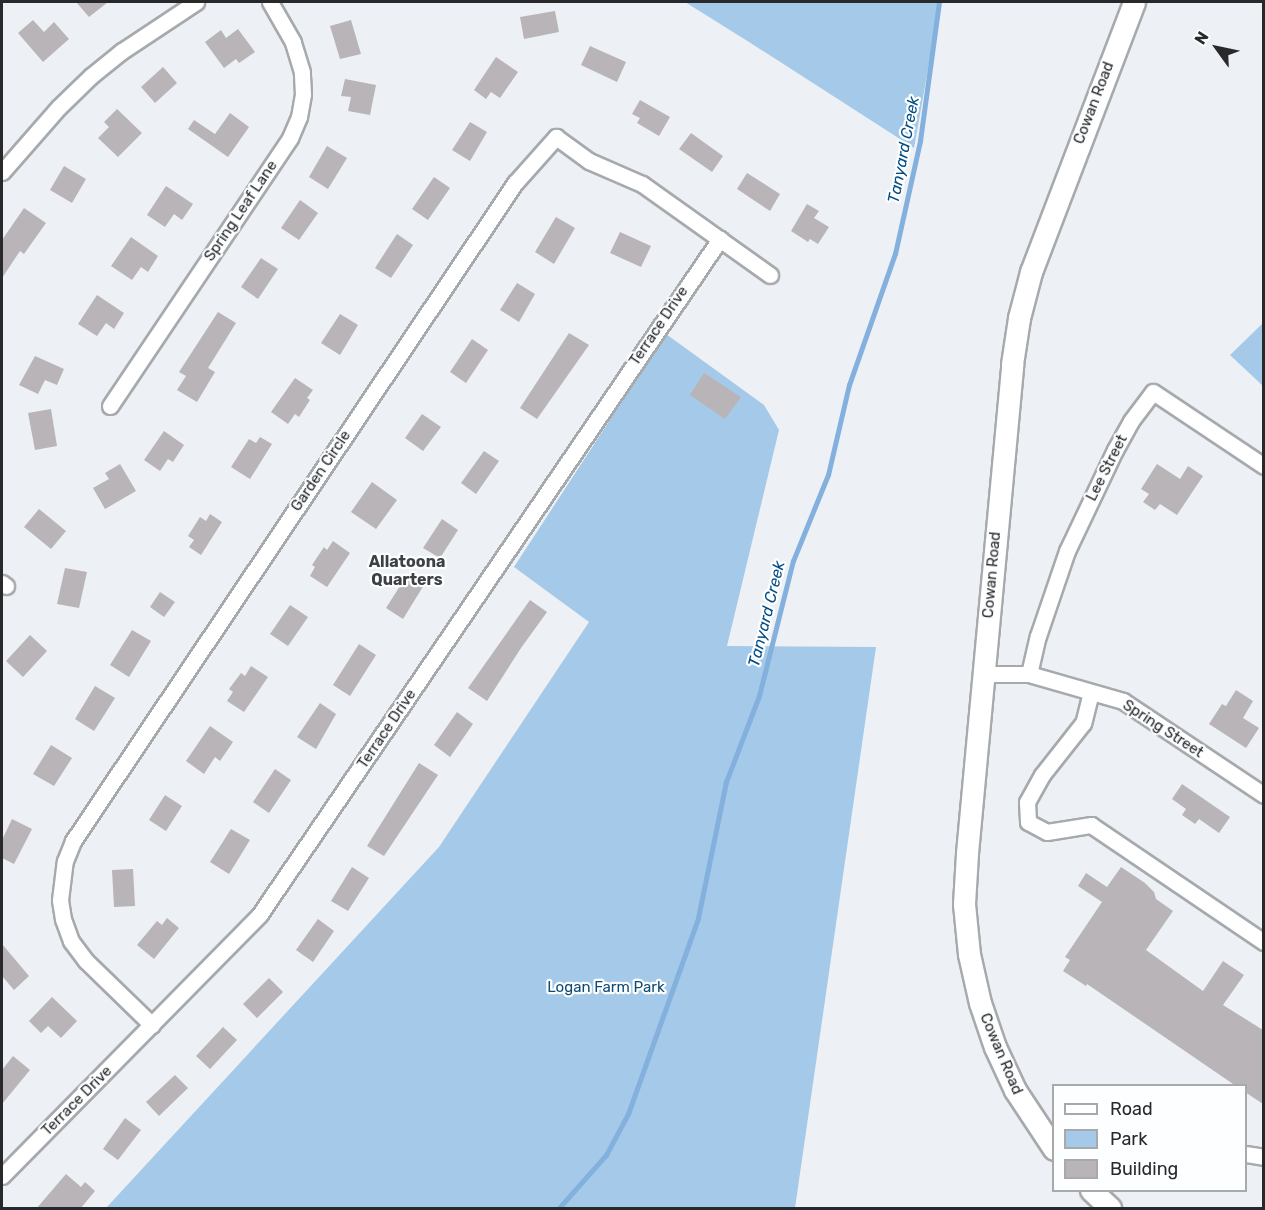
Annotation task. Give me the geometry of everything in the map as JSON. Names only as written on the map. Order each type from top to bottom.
[{"type":"main road","name":"Cowan Road","points":[[1052,1147],[1015,1090],[995,1047],[980,1003],[969,954],[964,904],[967,853],[1012,364],[1019,318],[1031,272],[1134,2]]},
{"type":"main road","points":[[1092,1192],[1110,1209]]},
{"type":"street","points":[[2,172],[58,107],[91,76],[122,51],[196,2]]},
{"type":"street","name":"Spring Leaf Lane","points":[[110,406],[290,138],[299,117],[303,94],[302,72],[293,42],[270,2]]},
{"type":"street","name":"Garden Circle","points":[[152,1025],[86,961],[71,941],[63,919],[60,900],[65,861],[73,841],[514,183],[556,136],[589,161],[642,184],[770,275]]},
{"type":"street","name":"Terrace Drive","points":[[3,1172],[152,1025],[260,914],[720,239]]},
{"type":"street","name":"Lee Street","points":[[1029,674],[1038,636],[1067,550],[1115,450],[1131,422],[1154,392],[1263,466]]},
{"type":"street","name":"Spring Street","points":[[982,674],[1029,674],[1123,701],[1263,795]]},
{"type":"street","points":[[1091,692],[1083,723],[1042,775],[1027,802],[1028,822],[1047,832],[1091,825],[1263,942]]},
{"type":"street","points":[[1247,1154],[1263,1157]]},
{"type":"green space","points":[[685,2],[940,2],[914,148],[749,42]]},
{"type":"green space","points":[[1263,323],[1263,386],[1230,355]]},
{"type":"green space","name":"Logan Farm Park","points":[[666,334],[764,405],[779,430],[727,646],[876,647],[795,1208],[106,1208],[439,847],[589,622],[514,567]]},
{"type":"building","points":[[76,2],[108,2],[89,17]]},
{"type":"building","points":[[555,11],[559,32],[524,39],[520,17]]},
{"type":"building","points":[[33,20],[44,32],[54,22],[69,39],[43,62],[18,33]]},
{"type":"building","points":[[351,20],[361,54],[340,59],[330,26]]},
{"type":"building","points":[[238,29],[255,52],[239,63],[236,59],[224,68],[205,42],[221,30],[226,38]]},
{"type":"building","points":[[590,46],[626,62],[617,82],[581,65]]},
{"type":"building","points":[[496,57],[518,72],[500,98],[491,92],[486,99],[474,90]]},
{"type":"building","points":[[163,67],[177,83],[155,103],[141,87]]},
{"type":"building","points":[[345,79],[376,85],[370,115],[348,111],[351,97],[341,96]]},
{"type":"building","points":[[640,100],[670,117],[659,136],[637,123],[640,118],[632,114]]},
{"type":"building","points":[[117,109],[142,133],[118,157],[98,138],[109,127],[104,122]]},
{"type":"building","points":[[230,113],[249,127],[228,157],[188,129],[194,120],[215,134]]},
{"type":"building","points":[[470,122],[487,132],[470,161],[452,150]]},
{"type":"building","points":[[691,133],[723,156],[712,172],[679,149]]},
{"type":"building","points":[[327,146],[347,158],[328,189],[309,177]]},
{"type":"building","points":[[64,166],[86,179],[72,203],[50,190]]},
{"type":"building","points":[[747,173],[780,194],[770,211],[737,189]]},
{"type":"building","points":[[434,177],[450,188],[428,220],[412,209]]},
{"type":"building","points":[[166,186],[193,204],[182,220],[174,214],[165,227],[147,215]]},
{"type":"building","points":[[300,200],[318,213],[299,240],[281,228]]},
{"type":"building","points":[[807,204],[819,211],[814,218],[829,227],[818,244],[810,239],[808,242],[791,231]]},
{"type":"building","points":[[24,208],[46,223],[24,254],[20,251],[2,278],[2,240]]},
{"type":"building","points":[[556,217],[575,228],[554,264],[535,252]]},
{"type":"building","points":[[620,232],[651,246],[641,267],[610,253]]},
{"type":"building","points":[[397,234],[413,245],[391,278],[375,268]]},
{"type":"building","points":[[131,237],[158,256],[148,272],[141,267],[132,280],[111,266]]},
{"type":"building","points":[[261,258],[278,269],[258,299],[241,287]]},
{"type":"building","points":[[517,283],[535,294],[519,322],[500,310]]},
{"type":"building","points":[[97,295],[124,313],[114,329],[106,323],[97,336],[78,324]]},
{"type":"building","points":[[218,312],[236,323],[208,368],[215,372],[197,402],[177,390],[186,376],[179,372]]},
{"type":"building","points":[[340,314],[358,325],[340,355],[321,343]]},
{"type":"building","points":[[569,333],[589,345],[537,419],[520,408]]},
{"type":"building","points":[[472,339],[488,350],[466,383],[450,372]]},
{"type":"building","points":[[35,356],[64,369],[57,385],[45,380],[38,394],[19,385]]},
{"type":"building","points":[[704,373],[741,397],[725,419],[690,395]]},
{"type":"building","points":[[295,378],[313,390],[307,398],[310,400],[299,417],[295,414],[288,424],[271,412]]},
{"type":"building","points":[[51,409],[57,446],[35,450],[28,413]]},
{"type":"building","points":[[422,414],[441,427],[423,451],[405,438]]},
{"type":"building","points":[[164,431],[184,445],[173,462],[168,459],[160,471],[144,460]]},
{"type":"building","points":[[260,437],[272,444],[250,479],[231,467],[249,439],[256,443]]},
{"type":"building","points":[[484,451],[499,461],[476,494],[461,483]]},
{"type":"building","points":[[120,464],[136,491],[105,509],[93,488],[109,479],[105,473]]},
{"type":"building","points":[[1157,464],[1180,479],[1188,466],[1203,476],[1177,515],[1160,504],[1155,510],[1143,502],[1149,494],[1141,489]]},
{"type":"building","points":[[372,482],[397,500],[376,529],[351,512]]},
{"type":"building","points":[[39,509],[66,531],[51,549],[24,527]]},
{"type":"building","points":[[210,514],[222,522],[201,555],[189,547],[194,540],[188,536],[200,517],[206,521]]},
{"type":"building","points":[[442,519],[458,530],[440,558],[423,548]]},
{"type":"building","points":[[333,541],[350,553],[327,587],[310,576],[315,567],[312,565],[324,547],[327,550]]},
{"type":"building","points":[[65,568],[87,572],[79,608],[57,604]]},
{"type":"building","points":[[407,575],[424,585],[403,619],[386,608]]},
{"type":"building","points":[[160,592],[175,602],[164,617],[150,607]]},
{"type":"building","points":[[530,600],[547,612],[487,701],[468,688]]},
{"type":"building","points":[[290,605],[308,617],[288,646],[270,634]]},
{"type":"building","points":[[132,630],[151,641],[129,677],[110,665]]},
{"type":"building","points":[[30,635],[47,651],[23,677],[6,661]]},
{"type":"building","points":[[359,644],[376,655],[350,696],[333,685]]},
{"type":"building","points":[[251,666],[268,677],[244,712],[227,701],[233,692],[229,689],[241,673],[245,676]]},
{"type":"building","points":[[95,686],[115,698],[94,731],[75,719]]},
{"type":"building","points":[[1236,690],[1253,701],[1243,718],[1259,728],[1246,748],[1209,724],[1222,704],[1226,706]]},
{"type":"building","points":[[320,703],[336,714],[316,749],[297,737]]},
{"type":"building","points":[[457,712],[473,724],[450,757],[434,745]]},
{"type":"building","points":[[210,726],[233,742],[220,761],[215,757],[204,774],[186,761]]},
{"type":"building","points":[[51,745],[72,758],[54,786],[33,774]]},
{"type":"building","points":[[419,763],[438,775],[384,856],[367,846]]},
{"type":"building","points":[[275,769],[291,780],[269,813],[253,802]]},
{"type":"building","points":[[1182,784],[1230,817],[1219,833],[1199,819],[1195,824],[1182,815],[1186,809],[1172,799]]},
{"type":"building","points":[[165,795],[182,806],[166,831],[149,820]]},
{"type":"building","points":[[12,819],[32,829],[14,864],[2,858],[2,840]]},
{"type":"building","points":[[231,829],[250,840],[229,874],[210,862]]},
{"type":"building","points":[[352,867],[369,878],[348,911],[331,901]]},
{"type":"building","points":[[1121,867],[1145,883],[1154,892],[1156,899],[1173,911],[1146,950],[1203,991],[1223,961],[1244,975],[1223,1005],[1263,1030],[1263,1104],[1247,1093],[1247,1084],[1233,1084],[1087,984],[1086,986],[1063,971],[1070,960],[1065,957],[1102,902],[1078,886],[1086,873],[1107,887]]},
{"type":"building","points":[[133,869],[135,906],[114,907],[112,870]]},
{"type":"building","points":[[167,918],[179,928],[154,959],[137,945],[157,921],[162,925]]},
{"type":"building","points":[[318,919],[334,931],[313,962],[296,950]]},
{"type":"building","points":[[2,944],[29,976],[14,990],[2,976]]},
{"type":"building","points":[[269,978],[283,992],[257,1018],[243,1004]]},
{"type":"building","points":[[52,997],[77,1021],[61,1038],[48,1026],[41,1033],[29,1021]]},
{"type":"building","points":[[223,1027],[237,1040],[210,1069],[196,1056]]},
{"type":"building","points":[[13,1056],[30,1070],[2,1104],[2,1070]]},
{"type":"building","points":[[175,1075],[188,1088],[159,1116],[146,1102]]},
{"type":"building","points":[[125,1118],[141,1130],[118,1160],[103,1149]]},
{"type":"building","points":[[66,1174],[81,1187],[85,1182],[95,1191],[80,1209],[36,1209]]},
{"type":"waterway","name":"Tanyard Creek","points":[[559,1208],[606,1155],[628,1114],[698,918],[726,782],[759,696],[793,561],[828,475],[849,385],[895,254],[920,141],[939,2]]},
{"type":"district","name":"Allatoona Quarters","points":[[407,571]]}]
